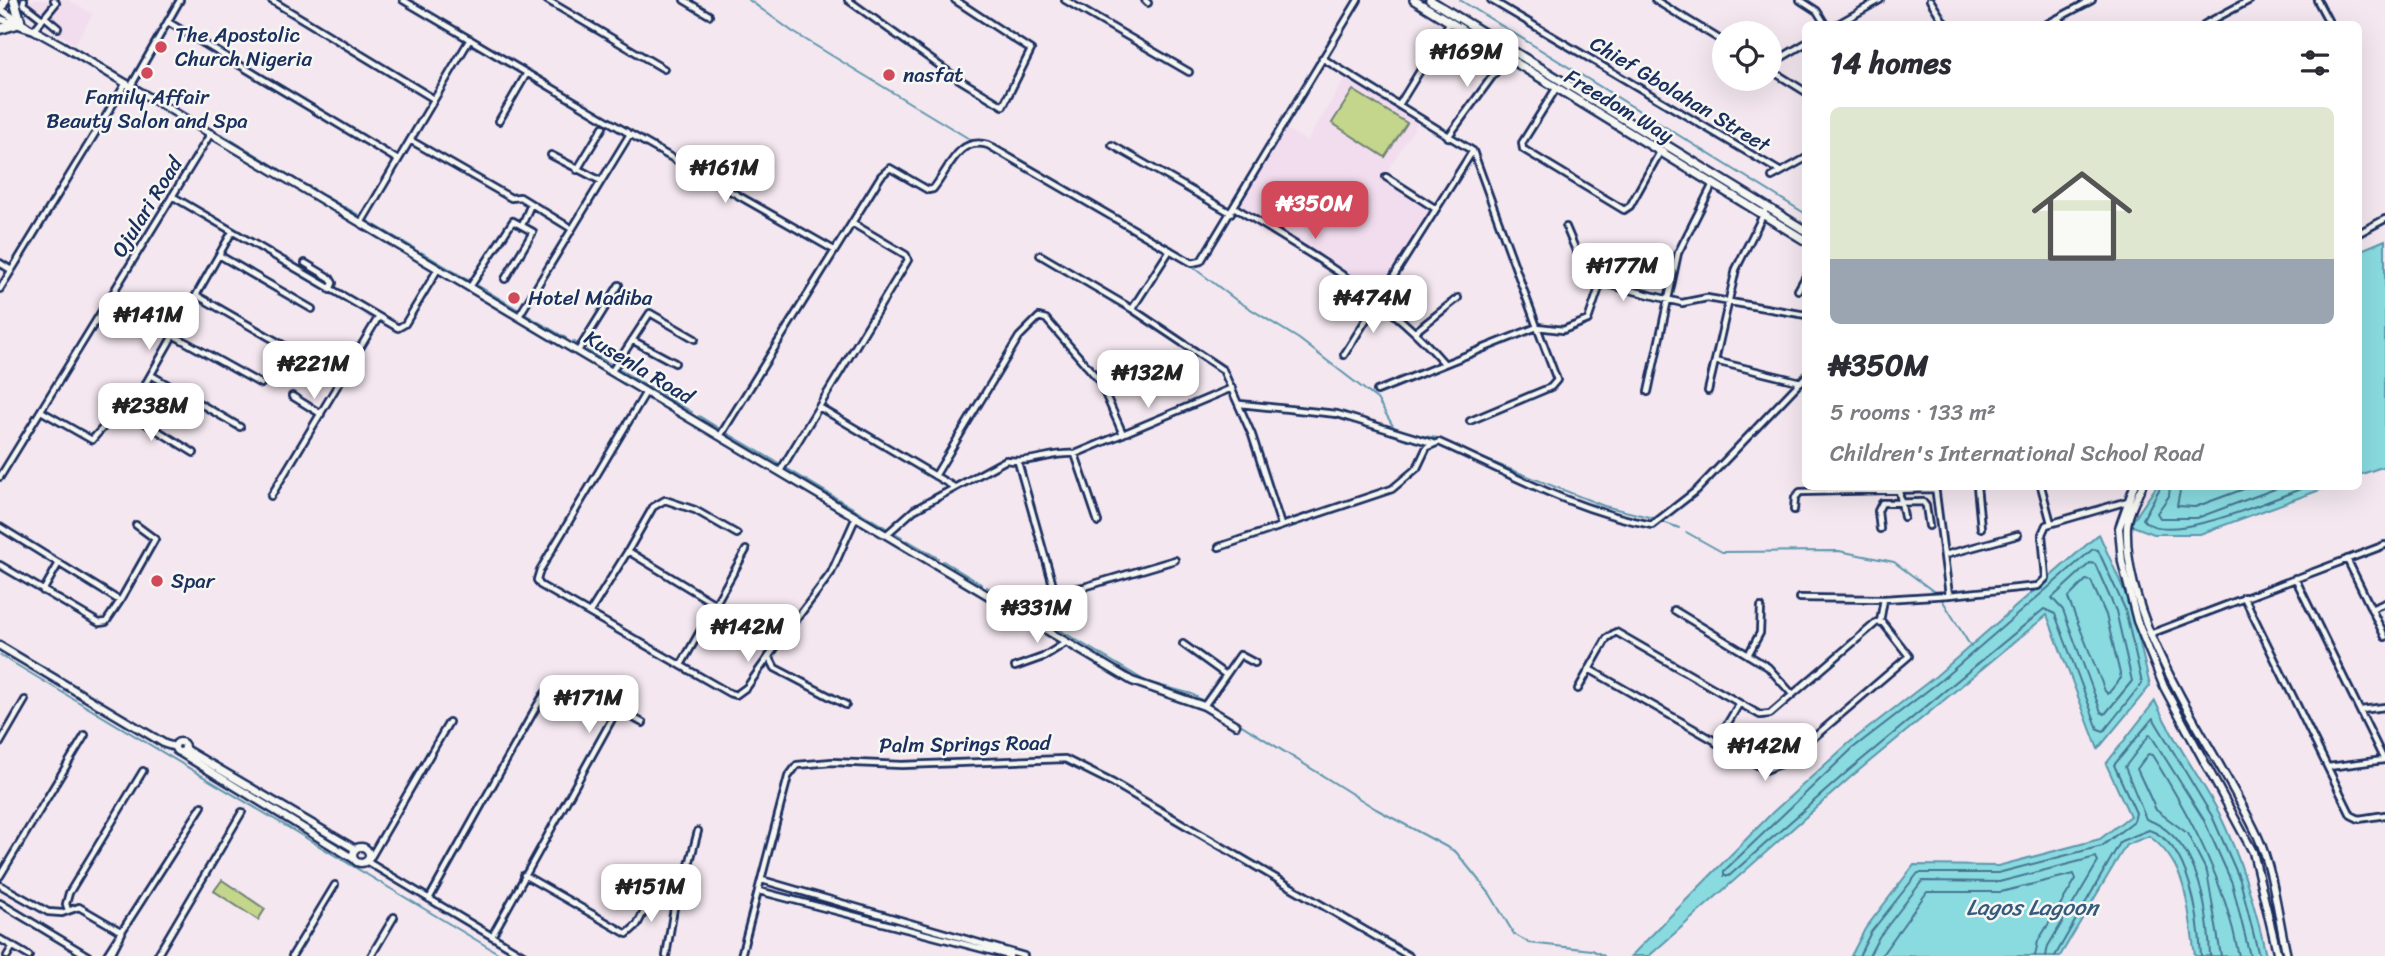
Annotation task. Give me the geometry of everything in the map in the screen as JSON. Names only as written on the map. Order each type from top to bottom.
[{"type":"highway","points":[[0,9],[5,0]]},
{"type":"highway","points":[[0,29],[17,22],[14,0]]},
{"type":"main road","name":"Freedom Way","points":[[1414,0],[1506,57],[1559,84],[1765,211],[1802,239]]},
{"type":"main road","name":"Freedom Way","points":[[1430,0],[1511,50],[1661,152],[1713,184],[1802,229]]},
{"type":"street","points":[[24,0],[23,4],[58,28]]},
{"type":"street","points":[[31,29],[56,3],[54,0]]},
{"type":"street","points":[[0,289],[180,0]]},
{"type":"street","points":[[271,0],[434,99]]},
{"type":"street","points":[[404,0],[630,134],[834,250]]},
{"type":"street","points":[[547,0],[664,69]]},
{"type":"street","points":[[684,0],[709,15]]},
{"type":"street","points":[[848,0],[957,78],[1003,106],[1031,50],[955,0]]},
{"type":"street","points":[[1065,0],[1189,72]]},
{"type":"street","points":[[720,436],[885,171],[894,169],[928,190],[933,190],[963,146],[977,142],[1195,264],[1201,261],[1358,0]]},
{"type":"street","name":"Chief Gbolahan Street","points":[[1491,0],[1781,172]]},
{"type":"street","points":[[1655,0],[1712,35]]},
{"type":"street","points":[[1800,0],[1817,10],[1823,21]]},
{"type":"street","points":[[1930,0],[1943,21]]},
{"type":"street","points":[[2053,21],[2092,0]]},
{"type":"street","points":[[2211,21],[2250,0]]},
{"type":"street","points":[[2317,0],[2328,21]]},
{"type":"street","points":[[1843,21],[1876,1]]},
{"type":"street","name":"Kusenla Road","points":[[0,9],[17,22],[211,133],[1143,687],[1206,704],[1236,725]]},
{"type":"street","name":"Kusenla Road","points":[[0,19],[17,22]]},
{"type":"street","points":[[168,22],[398,160]]},
{"type":"street","points":[[1399,105],[1450,22]]},
{"type":"street","points":[[361,223],[470,40]]},
{"type":"street","points":[[1782,59],[1802,46]]},
{"type":"street","points":[[1448,137],[1511,50]]},
{"type":"street","points":[[1322,58],[1473,151],[1557,380],[1552,387],[1470,421]]},
{"type":"street","points":[[499,121],[527,73]]},
{"type":"street","points":[[1782,76],[1802,89]]},
{"type":"street","points":[[1559,84],[1522,143],[1523,149],[1624,210],[1630,206],[1661,152]]},
{"type":"street","points":[[577,170],[603,127]]},
{"type":"street","name":"Ojulari Road","points":[[0,477],[211,133]]},
{"type":"street","points":[[519,316],[630,134]]},
{"type":"street","points":[[410,140],[510,198],[520,197],[572,229]]},
{"type":"street","points":[[1112,145],[1231,212]]},
{"type":"street","points":[[1344,355],[1473,151]]},
{"type":"street","points":[[551,155],[601,181]]},
{"type":"street","points":[[1772,177],[1802,160]]},
{"type":"street","points":[[1386,177],[1436,209]]},
{"type":"street","points":[[1648,392],[1678,253],[1713,184]]},
{"type":"street","points":[[172,196],[378,318],[402,327],[439,269]]},
{"type":"street","points":[[522,225],[531,204]]},
{"type":"street","points":[[1234,206],[1339,271],[1380,300],[1443,362]]},
{"type":"street","points":[[1708,391],[1736,270],[1765,211]]},
{"type":"street","points":[[2362,231],[2385,219]]},
{"type":"street","points":[[470,287],[513,221],[533,232],[505,279]]},
{"type":"street","points":[[780,471],[908,260],[906,255],[852,223]]},
{"type":"street","points":[[1566,227],[1576,256],[1601,282],[1682,303],[1707,298],[1802,314]]},
{"type":"street","points":[[41,411],[92,440],[112,421],[129,413],[232,232]]},
{"type":"street","points":[[1132,309],[1170,250]]},
{"type":"street","points":[[219,255],[312,309]]},
{"type":"street","points":[[1040,255],[1216,362],[1232,388],[1252,435],[1281,525]]},
{"type":"street","points":[[0,263],[11,270]]},
{"type":"street","points":[[305,263],[330,278],[333,283],[331,290]]},
{"type":"street","points":[[1377,391],[1443,362],[1537,327],[1563,330],[1588,320],[1601,282]]},
{"type":"street","points":[[1798,290],[1802,283]]},
{"type":"street","points":[[578,351],[620,285]]},
{"type":"street","points":[[196,295],[290,349]]},
{"type":"street","points":[[1415,332],[1458,298]]},
{"type":"street","points":[[612,371],[650,313],[695,339]]},
{"type":"street","points":[[935,476],[1019,337],[1038,317],[1046,319],[1099,380],[1123,434]]},
{"type":"street","points":[[271,496],[378,318]]},
{"type":"street","points":[[173,335],[261,384]]},
{"type":"street","points":[[632,340],[675,363]]},
{"type":"street","points":[[1715,361],[1801,382]]},
{"type":"street","points":[[151,375],[240,426]]},
{"type":"street","points":[[1219,547],[1392,489],[1417,468],[1427,447],[1439,442],[1546,494],[1602,514],[1652,525],[1697,490],[1801,382]]},
{"type":"street","points":[[887,534],[914,510],[1006,460],[1042,460],[1061,453],[1074,454],[1232,388]]},
{"type":"street","points":[[646,392],[537,575],[540,585],[736,695],[831,573],[856,516]]},
{"type":"street","points":[[292,396],[321,414]]},
{"type":"street","points":[[1239,404],[1337,414],[1433,443]]},
{"type":"street","points":[[819,407],[955,487]]},
{"type":"street","points":[[129,413],[131,418],[194,453]]},
{"type":"street","points":[[1074,454],[1098,522]]},
{"type":"street","points":[[1018,462],[1053,584],[1058,591],[1084,587],[1175,560]]},
{"type":"street","points":[[1794,509],[1795,498],[1800,492],[1911,490]]},
{"type":"street","points":[[1935,490],[1949,595]]},
{"type":"street","points":[[1977,490],[1981,528]]},
{"type":"street","points":[[2041,490],[2051,523]]},
{"type":"street","points":[[2132,490],[2119,528],[2122,562],[2143,636],[2164,687],[2253,852],[2278,956]]},
{"type":"street","points":[[2140,490],[2127,525],[2130,562],[2152,633],[2174,683],[2258,838],[2287,956]]},
{"type":"street","points":[[1899,491],[1904,517]]},
{"type":"street","points":[[590,612],[653,507],[666,500],[695,510],[737,534]]},
{"type":"street","points":[[1800,598],[1884,599],[2038,586],[2046,575],[2042,534],[2051,523],[2128,501]]},
{"type":"street","points":[[1880,529],[1879,505],[1901,503],[1925,503],[1929,526]]},
{"type":"street","points":[[0,565],[104,624],[155,538],[136,525]]},
{"type":"street","points":[[0,527],[120,601]]},
{"type":"street","points":[[1945,555],[2018,535]]},
{"type":"street","points":[[2143,636],[2385,545]]},
{"type":"street","points":[[681,665],[746,550]]},
{"type":"street","points":[[628,551],[715,604]]},
{"type":"street","points":[[2347,559],[2385,638]]},
{"type":"street","points":[[43,591],[58,563]]},
{"type":"street","points":[[2295,578],[2384,760],[2328,767]]},
{"type":"street","points":[[2244,597],[2351,815],[2359,819],[2385,815]]},
{"type":"street","points":[[1578,689],[1607,638],[1621,633],[1754,713],[1766,715],[1880,622],[1884,599]]},
{"type":"street","points":[[2371,609],[2385,603]]},
{"type":"street","points":[[1748,655],[1760,632],[1761,607]]},
{"type":"street","points":[[1674,610],[1772,671],[1792,694]]},
{"type":"street","points":[[1589,669],[1760,769],[1776,768],[1908,658],[1909,653],[1880,622]]},
{"type":"street","points":[[1015,667],[1043,657],[1068,642]]},
{"type":"street","points":[[1183,644],[1226,675]]},
{"type":"street","points":[[0,646],[355,849],[367,849],[367,862]]},
{"type":"street","points":[[1206,704],[1240,655],[1255,663]]},
{"type":"street","points":[[769,656],[775,668],[846,705]]},
{"type":"street","points":[[429,899],[548,690],[560,684],[569,686],[643,723]]},
{"type":"street","points":[[0,743],[25,700]]},
{"type":"street","points":[[1716,743],[1739,704]]},
{"type":"street","points":[[2361,710],[2385,706]]},
{"type":"street","points":[[492,936],[617,710]]},
{"type":"street","points":[[367,862],[449,722]]},
{"type":"street","points":[[0,876],[85,735]]},
{"type":"street","points":[[180,749],[354,859],[361,863],[367,862],[525,956]]},
{"type":"street","name":"Palm Springs Road","points":[[741,956],[788,777],[797,765],[832,762],[902,765],[1065,759],[1090,770],[1409,956]]},
{"type":"street","points":[[68,910],[66,904],[69,894],[143,771]]},
{"type":"street","points":[[108,956],[202,806]]},
{"type":"street","points":[[157,956],[242,812]]},
{"type":"street","points":[[666,956],[675,902],[688,869],[698,831]]},
{"type":"street","points":[[354,859],[355,849]]},
{"type":"street","points":[[524,875],[627,934],[633,931],[651,898]]},
{"type":"street","points":[[762,880],[1024,956]]},
{"type":"street","points":[[0,885],[48,912],[84,908],[122,932]]},
{"type":"street","points":[[292,956],[335,885]]},
{"type":"street","points":[[783,899],[786,887]]},
{"type":"street","points":[[759,891],[1010,956]]},
{"type":"street","points":[[0,903],[88,956]]},
{"type":"street","points":[[371,956],[394,917]]},
{"type":"street","points":[[0,939],[29,956]]},
{"type":"street","points":[[7,956],[13,946]]},
{"type":"shaded area","points":[[24,0],[68,0],[93,14],[75,44],[25,12]]},
{"type":"shaded area","points":[[1347,75],[1419,121],[1382,179],[1431,211],[1381,292],[1239,205],[1285,128],[1307,141]]},
{"type":"green space","points":[[1353,90],[1407,123],[1385,157],[1332,123]]},
{"type":"green space","points":[[222,880],[265,909],[258,920],[214,891]]},
{"type":"water","points":[[2385,240],[2385,466],[2362,474],[2362,250]]},
{"type":"water","points":[[2154,490],[2320,490],[2200,534],[2154,534],[2130,525]]},
{"type":"water","points":[[2099,534],[2131,606],[2150,686],[2098,749],[2047,615],[1852,776],[1649,956],[1631,956],[1773,812],[1849,743],[1936,676]]},
{"type":"water","name":"Lagos Lagoon","points":[[2155,701],[2227,830],[2247,883],[2266,956],[2195,956],[2188,906],[2179,875],[2162,848],[2149,836],[2126,845],[2060,956],[1851,956],[1865,929],[1914,865],[1998,866],[2100,839],[2130,816],[2106,764]]},
{"type":"waterway","points":[[749,0],[793,32],[971,140]]},
{"type":"waterway","points":[[1460,0],[1802,212]]},
{"type":"waterway","points":[[222,134],[241,146]]},
{"type":"waterway","points":[[984,146],[1004,156]]},
{"type":"waterway","points":[[247,149],[284,172]]},
{"type":"waterway","points":[[291,176],[296,179]]},
{"type":"waterway","points":[[306,185],[314,189]]},
{"type":"waterway","points":[[325,196],[339,204]]},
{"type":"waterway","points":[[345,207],[359,215]]},
{"type":"waterway","points":[[366,220],[414,248]]},
{"type":"waterway","points":[[1136,233],[1182,260]]},
{"type":"waterway","points":[[421,252],[519,310]]},
{"type":"waterway","points":[[1190,265],[1236,300],[1299,339],[1377,399],[1396,431]]},
{"type":"waterway","points":[[525,314],[566,338]]},
{"type":"waterway","points":[[573,341],[581,346]]},
{"type":"waterway","points":[[587,350],[611,364]]},
{"type":"waterway","points":[[617,368],[692,412]]},
{"type":"waterway","points":[[699,416],[720,429]]},
{"type":"waterway","points":[[727,433],[780,464]]},
{"type":"waterway","points":[[1408,434],[1438,438],[1467,451]]},
{"type":"waterway","points":[[1474,455],[1604,506],[1653,518],[1679,528]]},
{"type":"waterway","points":[[786,468],[888,529]]},
{"type":"waterway","points":[[1686,532],[1722,552],[1839,551],[1894,562],[1937,594]]},
{"type":"waterway","points":[[895,533],[902,537]]},
{"type":"waterway","points":[[907,540],[938,558]]},
{"type":"waterway","points":[[943,561],[981,584]]},
{"type":"waterway","points":[[987,587],[1028,612]]},
{"type":"waterway","points":[[1941,598],[1971,647]]},
{"type":"waterway","points":[[1036,616],[1147,682],[1192,694],[1376,809],[1456,852],[1490,894],[1514,934],[1529,943],[1592,950],[1604,956]]},
{"type":"waterway","points":[[0,655],[503,956]]},
{"type":"place","name":"The Apostolic Church Nigeria","points":[[161,47]]},
{"type":"place","name":"Family Affair Beauty Salon and Spa","points":[[147,73]]},
{"type":"place","name":"nasfat","points":[[889,75]]},
{"type":"place","name":"Hotel Madiba","points":[[514,298]]},
{"type":"place","name":"Spar","points":[[157,581]]}]
